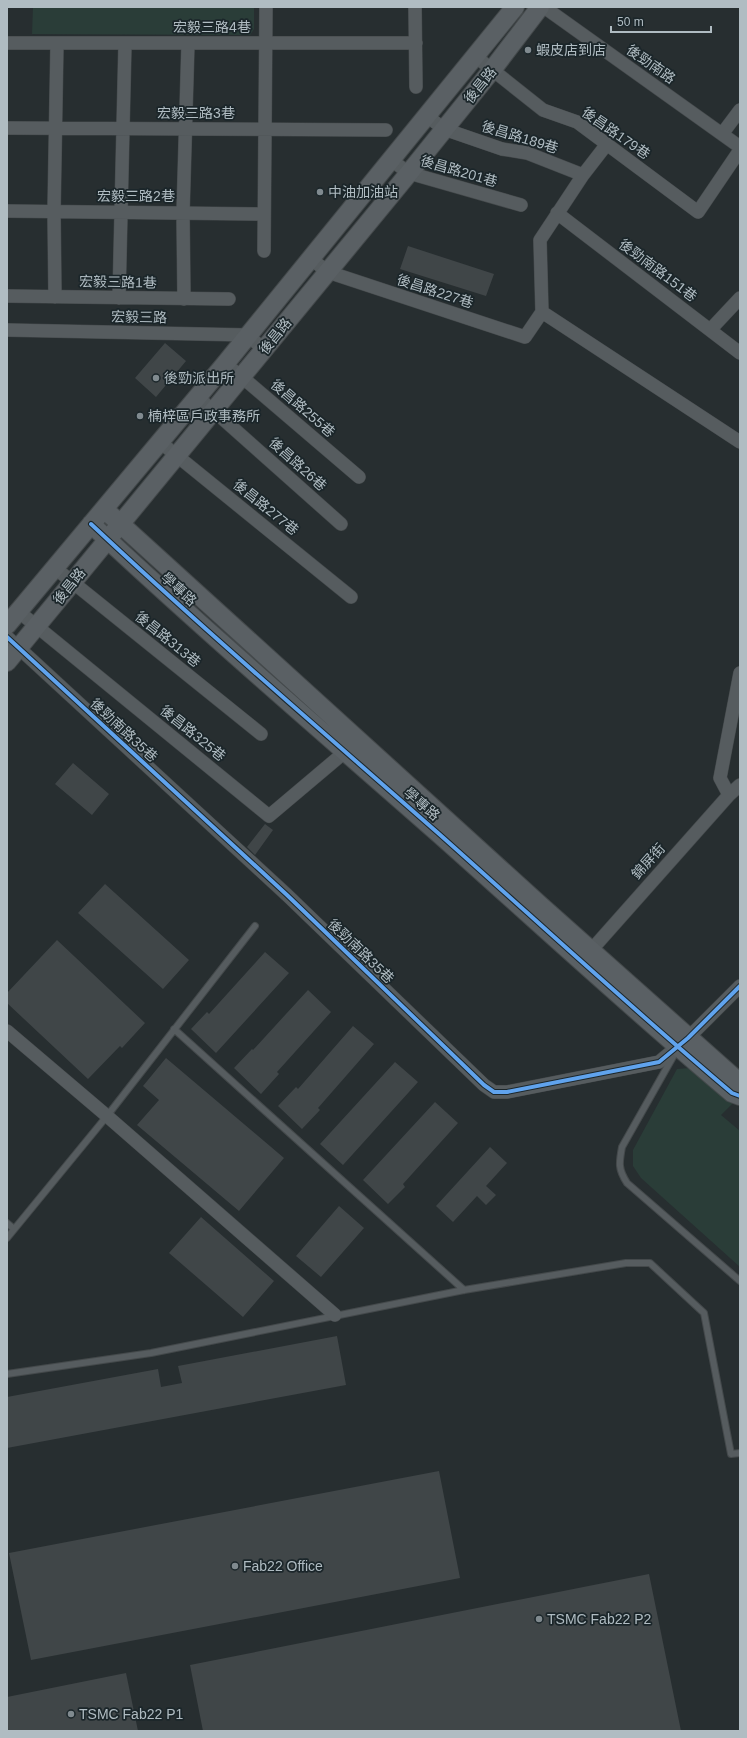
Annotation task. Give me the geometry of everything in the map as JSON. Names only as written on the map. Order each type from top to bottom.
[{"type":"street","points":[[264,251],[266,7]]},
{"type":"street","points":[[416,7],[416,87]]},
{"type":"street","name":"後昌路","points":[[13,618],[248,335],[515,7]]},
{"type":"street","name":"後昌路","points":[[7,662],[13,642],[37,626],[328,272],[492,70],[540,7]]},
{"type":"street","name":"後勁南路","points":[[544,7],[722,134],[740,149]]},
{"type":"street","name":"宏毅三路4巷","points":[[7,43],[416,43]]},
{"type":"street","points":[[55,297],[54,212],[57,43]]},
{"type":"street","points":[[119,298],[125,43]]},
{"type":"street","points":[[184,299],[183,213],[188,43]]},
{"type":"street","name":"後昌路179巷","points":[[475,56],[543,110],[578,122],[698,212],[740,149]]},
{"type":"street","points":[[722,134],[740,110]]},
{"type":"street","name":"後昌路189巷","points":[[427,116],[444,129],[502,150],[528,153],[584,175]]},
{"type":"street","name":"宏毅三路3巷","points":[[7,128],[386,130]]},
{"type":"street","points":[[607,144],[557,213],[540,240],[542,312],[740,442]]},
{"type":"street","name":"後昌路201巷","points":[[391,160],[408,173],[521,205]]},
{"type":"street","name":"宏毅三路2巷","points":[[7,211],[264,214]]},
{"type":"street","name":"後勁南路151巷","points":[[557,213],[740,353]]},
{"type":"street","name":"後昌路227巷","points":[[310,258],[328,272],[525,338],[542,312]]},
{"type":"street","name":"宏毅三路1巷","points":[[7,296],[228,299]]},
{"type":"street","points":[[710,330],[740,298]]},
{"type":"street","name":"宏毅三路","points":[[7,330],[248,335]]},
{"type":"street","points":[[248,335],[264,350]]},
{"type":"street","name":"後昌路255巷","points":[[224,364],[242,377],[359,477]]},
{"type":"street","name":"後昌路26巷","points":[[197,397],[341,524]]},
{"type":"street","name":"後昌路277巷","points":[[160,442],[351,596]]},
{"type":"street","name":"學專路","points":[[104,510],[586,956],[683,1043],[732,1093],[740,1096]]},
{"type":"street","name":"學專路","points":[[91,524],[346,752],[586,956]]},
{"type":"street","name":"後昌路313巷","points":[[55,568],[261,734]]},
{"type":"street","name":"後昌路325巷","points":[[13,618],[37,626],[269,816],[346,752]]},
{"type":"street","name":"後勁南路35巷","points":[[13,642],[287,895],[484,1085],[494,1092],[507,1092],[660,1062],[683,1043],[740,986]]},
{"type":"street","points":[[729,795],[720,778],[740,673]]},
{"type":"street","name":"錦屏街","points":[[586,956],[729,795],[740,785]]},
{"type":"street","points":[[7,1031],[107,1116],[335,1316]]},
{"type":"street","name":"學專路","points":[[683,1043],[740,1083]]},
{"type":"lane","points":[[7,1238],[107,1116],[254,926]]},
{"type":"lane","points":[[174,1029],[464,1290]]},
{"type":"lane","points":[[683,1043],[622,1147],[620,1172],[627,1183],[740,1280]]},
{"type":"lane","points":[[7,1224],[14,1229]]},
{"type":"lane","points":[[7,1374],[151,1353],[464,1290],[626,1263],[650,1263],[704,1313],[731,1454],[740,1453]]},
{"type":"green space","points":[[33,7],[254,7],[254,29],[250,35],[32,34]]},
{"type":"green space","points":[[690,1068],[734,1102],[721,1115],[740,1131],[740,1267],[641,1178],[633,1166],[633,1150],[677,1069]]},
{"type":"building","points":[[408,246],[494,274],[486,296],[400,269]]},
{"type":"building","points":[[165,343],[186,361],[156,397],[135,378]]},
{"type":"building","points":[[73,763],[109,794],[92,815],[55,784]]},
{"type":"building","points":[[265,824],[273,830],[255,855],[247,847]]},
{"type":"building","points":[[105,884],[189,960],[163,989],[78,913]]},
{"type":"building","points":[[57,940],[145,1023],[122,1048],[120,1046],[88,1079],[7,1003],[7,993]]},
{"type":"building","points":[[265,952],[289,973],[216,1053],[191,1029],[207,1012],[209,1014]]},
{"type":"building","points":[[308,990],[331,1012],[277,1072],[279,1074],[261,1094],[234,1068],[252,1049],[253,1050]]},
{"type":"building","points":[[353,1026],[374,1044],[318,1108],[320,1110],[302,1129],[278,1106],[296,1087],[298,1089]]},
{"type":"building","points":[[166,1058],[284,1158],[239,1211],[137,1125],[159,1100],[143,1086]]},
{"type":"building","points":[[395,1062],[418,1082],[343,1165],[320,1144]]},
{"type":"building","points":[[435,1102],[458,1123],[403,1184],[405,1187],[388,1204],[363,1180]]},
{"type":"building","points":[[490,1147],[507,1163],[486,1186],[496,1195],[486,1205],[477,1196],[453,1222],[436,1206]]},
{"type":"building","points":[[339,1206],[364,1228],[321,1277],[296,1256]]},
{"type":"building","points":[[201,1217],[274,1281],[243,1317],[169,1253]]},
{"type":"building","points":[[337,1336],[346,1385],[7,1448],[7,1397],[158,1369],[161,1387],[182,1383],[178,1366]]},
{"type":"building","name":"Fab22 Office","points":[[439,1471],[460,1578],[31,1660],[9,1553]]},
{"type":"building","name":"TSMC Fab22 P2","points":[[649,1574],[681,1731],[203,1731],[190,1665]]},
{"type":"building","name":"TSMC Fab22 P1","points":[[126,1673],[138,1731],[7,1731],[7,1697]]},
{"type":"cycle path","points":[[91,524],[220,641],[621,997],[732,1093],[740,1096]]},
{"type":"cycle path","points":[[7,637],[287,895],[484,1085],[494,1092],[507,1092],[659,1062],[688,1038],[740,986]]},
{"type":"place","name":"蝦皮店到店","points":[[528,50]]},
{"type":"place","name":"中油加油站","points":[[320,192]]},
{"type":"place","name":"後勁派出所","points":[[156,378]]},
{"type":"place","name":"楠梓區戶政事務所","points":[[140,416]]},
{"type":"place","name":"Fab22 Office","points":[[235,1566]]},
{"type":"place","name":"TSMC Fab22 P2","points":[[539,1619]]},
{"type":"place","name":"TSMC Fab22 P1","points":[[71,1714]]}]
